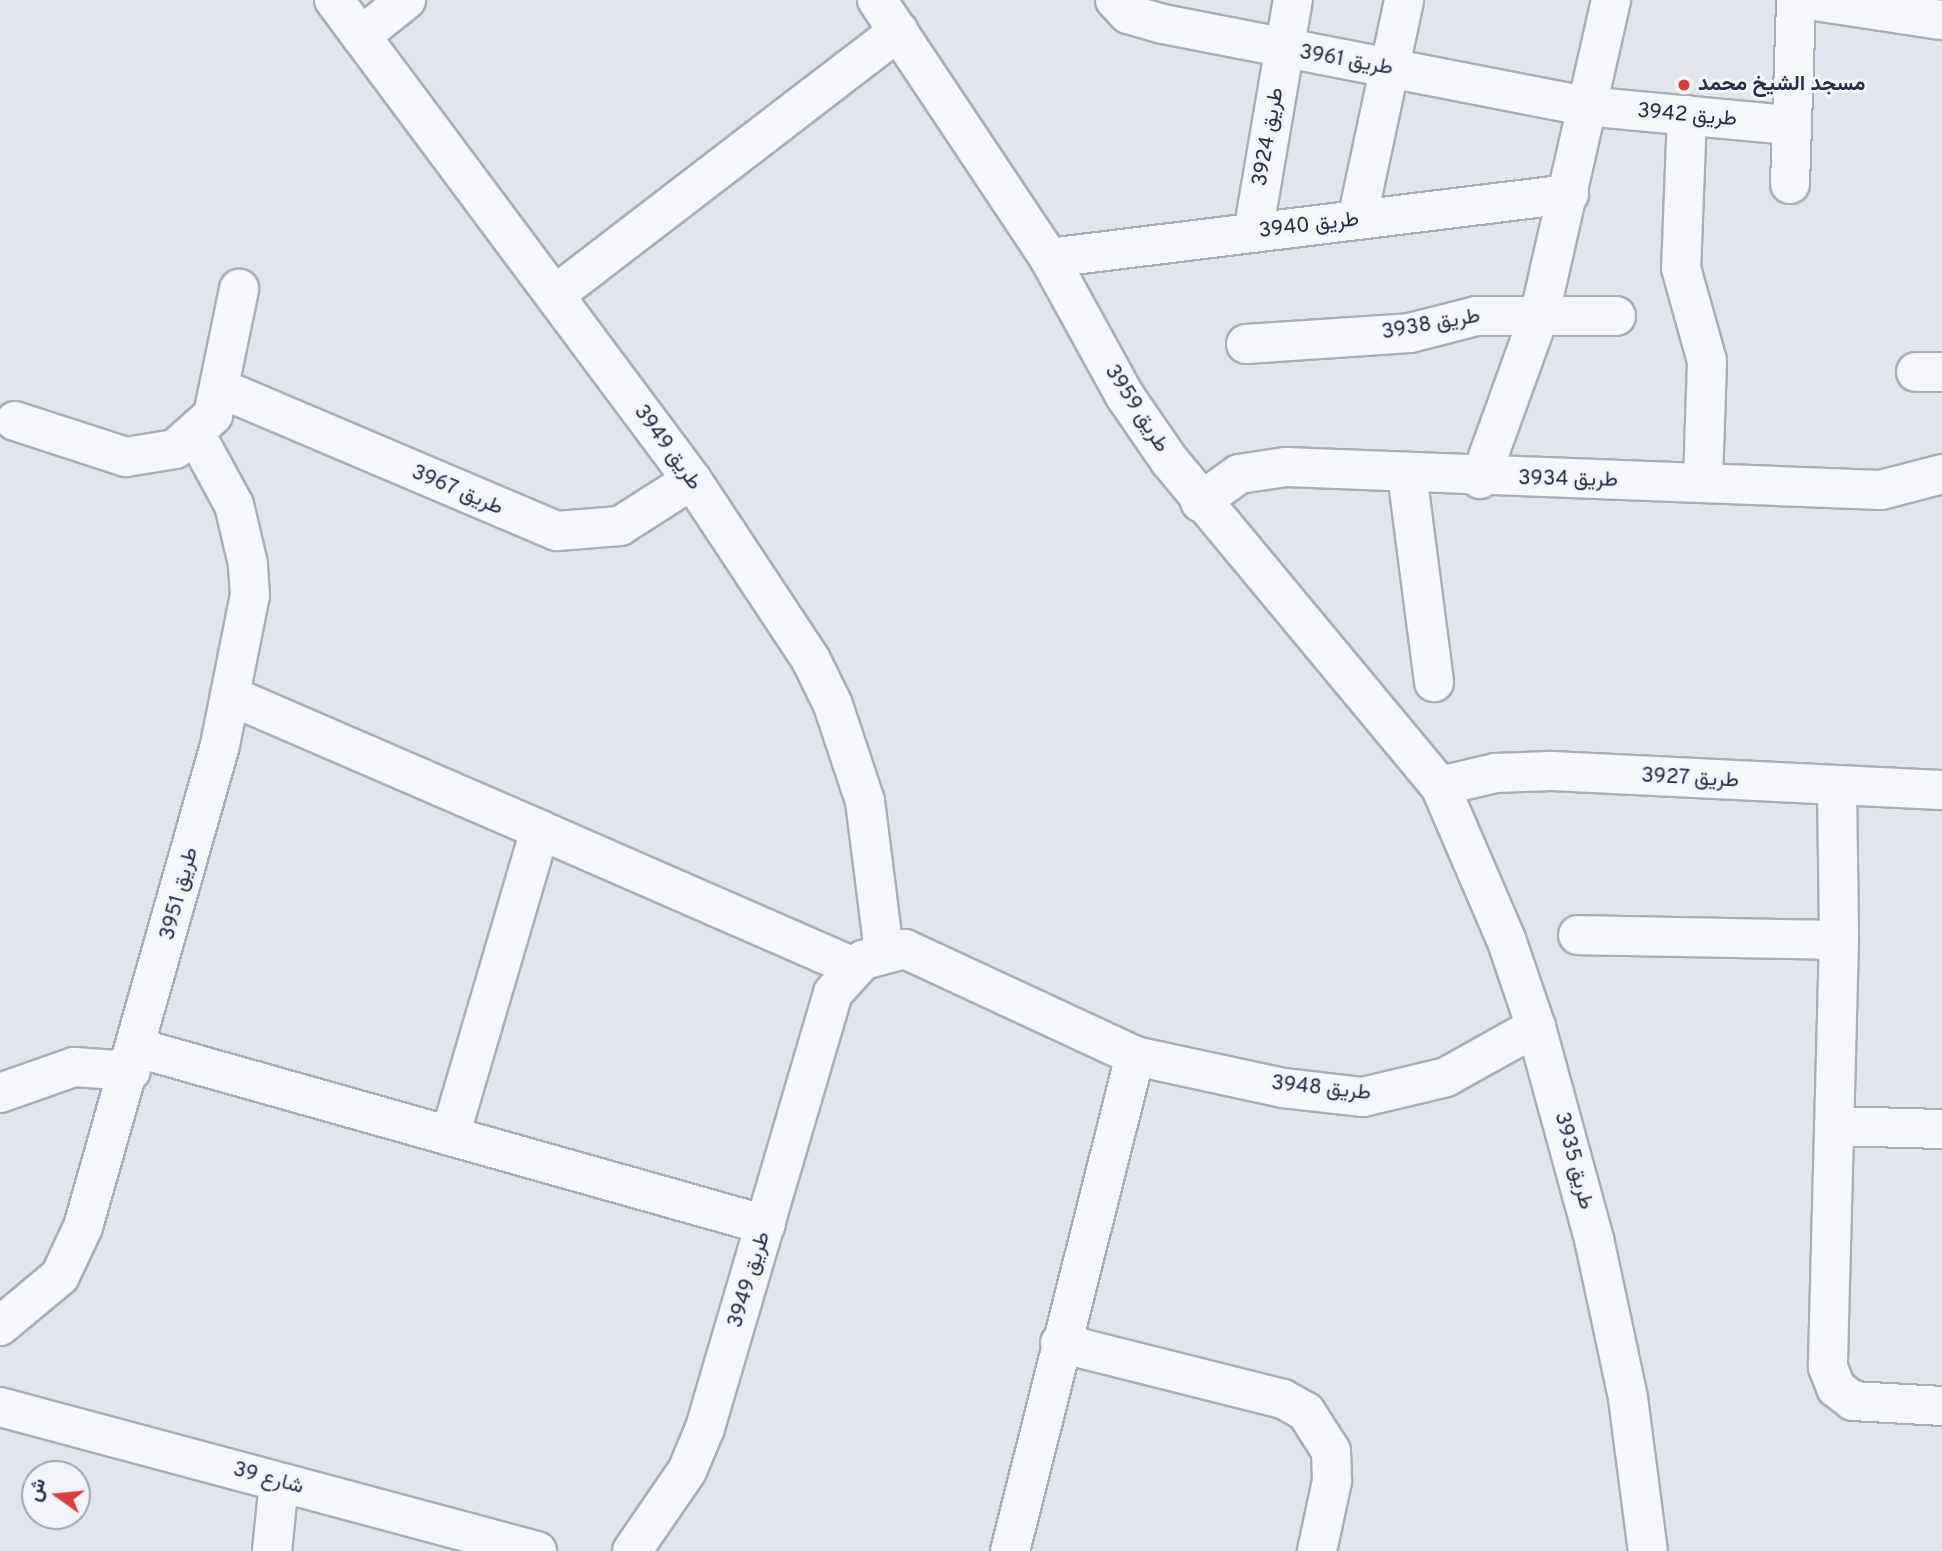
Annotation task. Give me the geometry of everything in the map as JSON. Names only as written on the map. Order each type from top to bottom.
[{"type":"street","name":"طريق 3949","points":[[334,0],[556,294],[691,480],[811,660],[833,705],[868,813],[857,970],[766,1225],[705,1428],[680,1482],[632,1551]]},
{"type":"street","points":[[361,36],[406,0]]},
{"type":"street","name":"طريق 3959","points":[[877,0],[1049,258],[1125,396],[1200,502],[1440,786]]},
{"type":"street","name":"طريق 3961","points":[[1115,0],[1128,13],[1284,50],[1584,106]]},
{"type":"street","name":"طريق 3924","points":[[1253,233],[1293,0]]},
{"type":"street","points":[[1357,220],[1404,0]]},
{"type":"street","points":[[1480,479],[1540,313],[1569,194],[1584,106],[1611,0]]},
{"type":"street","points":[[1790,184],[1796,0]]},
{"type":"street","points":[[1809,0],[1942,20]]},
{"type":"street","points":[[556,294],[900,31]]},
{"type":"street","name":"طريق 3942","points":[[1584,106],[1790,125]]},
{"type":"street","points":[[1687,116],[1681,268],[1707,361],[1703,483]]},
{"type":"street","name":"طريق 3940","points":[[1049,258],[1569,194]]},
{"type":"street","points":[[15,421],[125,457],[175,449],[196,435],[213,415],[222,389],[239,289]]},
{"type":"street","name":"طريق 3938","points":[[1246,344],[1410,332],[1459,318],[1540,313],[1616,316]]},
{"type":"street","name":"طريق 3967","points":[[222,389],[557,531],[620,526],[691,480]]},
{"type":"street","name":"طريق 3951","points":[[0,1326],[41,1296],[74,1253],[135,1060],[231,696],[250,595],[248,564],[234,505],[196,435]]},
{"type":"street","name":"طريق 3934","points":[[1200,502],[1225,481],[1255,470],[1881,491],[1909,487],[1942,474]]},
{"type":"street","points":[[1407,474],[1434,682]]},
{"type":"street","name":"طريق 3948","points":[[231,696],[857,970],[905,949],[1135,1056],[1283,1088],[1363,1097],[1446,1077],[1536,1027]]},
{"type":"street","name":"طريق 3927","points":[[1440,786],[1495,773],[1550,771],[1837,788],[1942,790]]},
{"type":"street","name":"طريق 3935","points":[[1440,786],[1506,939],[1536,1027],[1613,1318],[1648,1551]]},
{"type":"street","points":[[1837,788],[1839,940],[1833,1126],[1830,1378],[1843,1396],[1864,1405],[1942,1406]]},
{"type":"street","points":[[450,1136],[540,830]]},
{"type":"street","points":[[1578,935],[1839,940]]},
{"type":"street","points":[[1010,1551],[1060,1343],[1135,1056]]},
{"type":"street","points":[[0,1093],[74,1067],[135,1060],[450,1136],[766,1225]]},
{"type":"street","points":[[1833,1126],[1942,1129]]},
{"type":"street","points":[[1060,1343],[1283,1399],[1306,1412],[1331,1451],[1332,1481],[1317,1551]]},
{"type":"street","name":"شارع 39","points":[[0,1407],[537,1551]]},
{"type":"street","points":[[272,1551],[279,1482]]},
{"type":"place","name":"مسجد الشيخ محمد","points":[[1684,85]]}]
